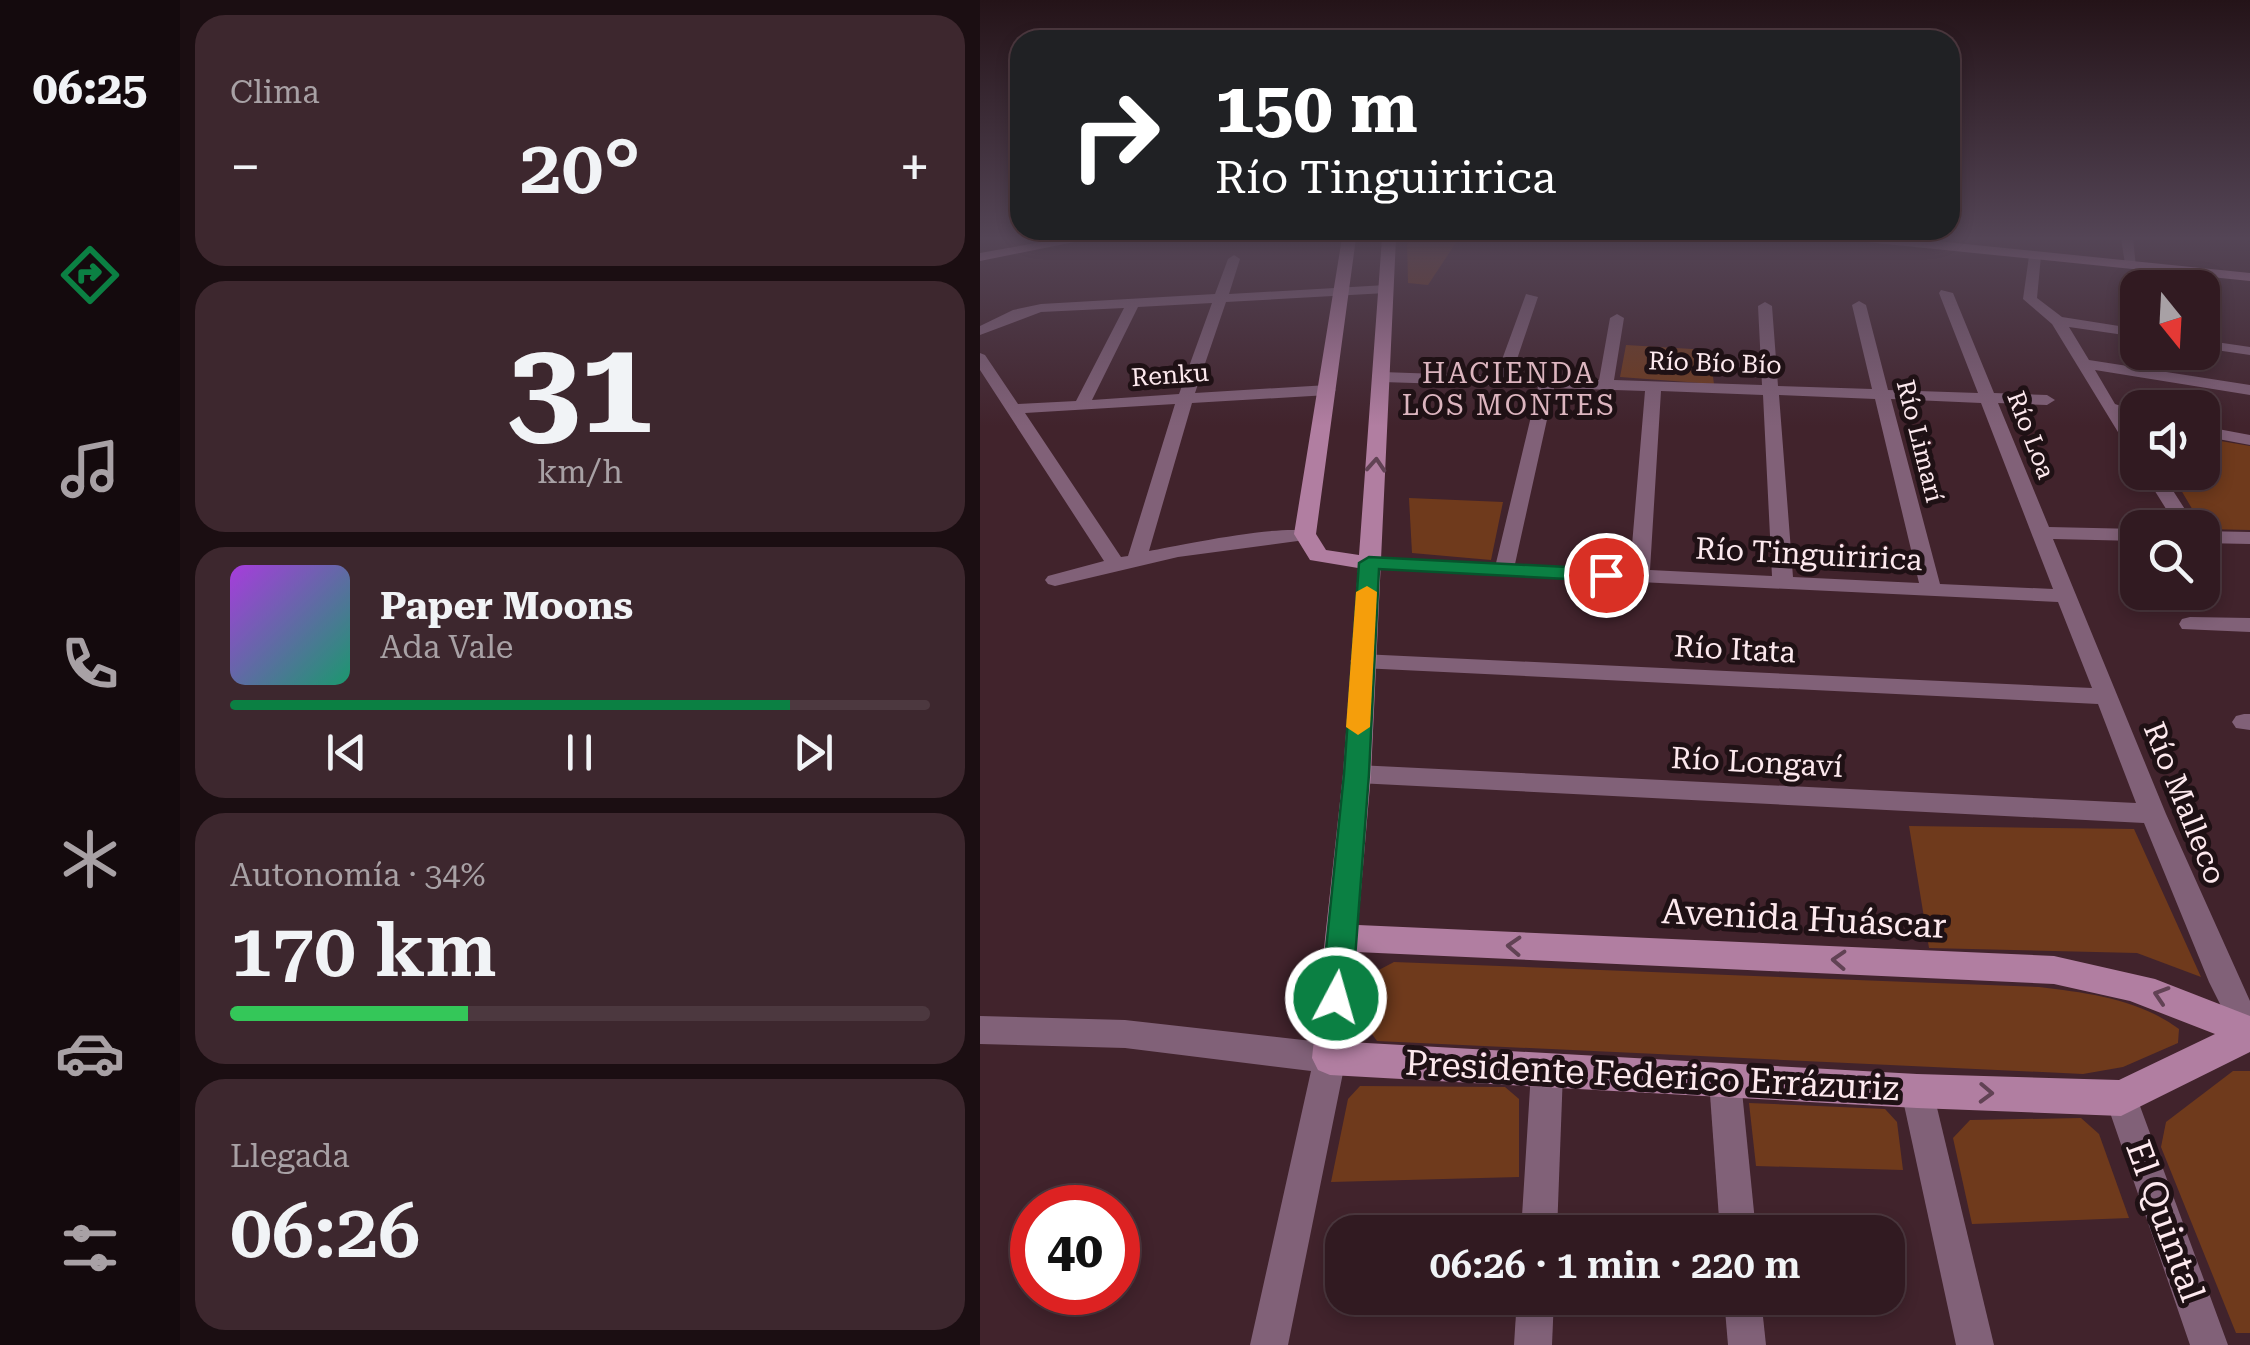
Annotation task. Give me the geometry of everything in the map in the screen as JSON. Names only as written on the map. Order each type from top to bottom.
[{"type":"street","points":[[980,331],[1033,308],[1161,301]]},
{"type":"street","points":[[1137,558],[1185,399],[1220,301]]},
{"type":"street","points":[[1339,301],[1305,534],[1318,554],[1369,563]]},
{"type":"street","points":[[1269,1345],[1330,1058],[1356,774],[1385,301]]},
{"type":"street","points":[[1502,380],[1530,301]]},
{"type":"street","name":"Río Loa","points":[[1949,301],[2067,596]]},
{"type":"street","points":[[2032,301],[2058,321],[2120,425]]},
{"type":"street","points":[[1081,406],[1134,302]]},
{"type":"street","name":"Río Limarí","points":[[1859,304],[1930,589]]},
{"type":"street","points":[[1765,306],[1783,582]]},
{"type":"street","points":[[1606,384],[1617,318]]},
{"type":"street","points":[[2058,321],[2120,330]]},
{"type":"street","points":[[2220,347],[2250,351]]},
{"type":"street","points":[[980,358],[1115,563]]},
{"type":"street","points":[[2083,364],[2250,390]]},
{"type":"street","name":"Río Bío Bío","points":[[1382,377],[2047,400]]},
{"type":"street","points":[[1504,570],[1547,382]]},
{"type":"street","points":[[1640,576],[1653,386]]},
{"type":"street","name":"Renku","points":[[1016,409],[1328,390]]},
{"type":"street","points":[[2108,407],[2120,411]]},
{"type":"street","points":[[2220,434],[2250,440]]},
{"type":"street","points":[[2042,532],[2120,535]]},
{"type":"street","points":[[1054,580],[1137,558],[1235,540],[1305,534]]},
{"type":"street","points":[[2220,537],[2250,538]]},
{"type":"street","name":"Río Tinguiririca","points":[[1369,563],[2067,596]]},
{"type":"street","name":"Río Malleco","points":[[2067,596],[2153,814],[2224,982],[2250,1033]]},
{"type":"street","points":[[2190,624],[2250,625]]},
{"type":"street","name":"Río Itata","points":[[1361,661],[2107,698]]},
{"type":"street","name":"Río Longaví","points":[[1356,774],[2153,814]]},
{"type":"street","name":"Avenida Huáscar","points":[[1343,938],[2054,970],[2136,987],[2198,1007],[2250,1033]]},
{"type":"street","name":"Presidente Federico Errázuriz","points":[[980,1030],[1125,1034],[1330,1058],[1547,1072],[2121,1098],[2250,1033]]},
{"type":"street","points":[[1540,1215],[1547,1072]]},
{"type":"street","points":[[1725,1081],[1737,1215]]},
{"type":"street","points":[[1918,1091],[1975,1345]]},
{"type":"street","name":"El Quintal","points":[[2121,1098],[2209,1345]]},
{"type":"street","points":[[1534,1345],[1535,1315]]},
{"type":"street","points":[[1744,1315],[1747,1345]]},
{"type":"shaded area","points":[[1626,345],[1709,350],[1714,384],[1620,377]]},
{"type":"shaded area","points":[[2220,441],[2250,446],[2250,530],[2220,529],[2220,510],[2193,510],[2181,490],[2220,490]]},
{"type":"shaded area","points":[[1409,498],[1503,502],[1491,560],[1412,553]]},
{"type":"shaded area","points":[[1909,826],[2134,829],[2201,977],[2137,953],[1929,948]]},
{"type":"shaded area","points":[[1394,962],[2039,987],[2130,1004],[2179,1029],[2178,1043],[2123,1067],[2083,1074],[1377,1041],[1363,1022],[1375,972]]},
{"type":"shaded area","points":[[2233,1071],[2250,1071],[2250,1333],[2236,1333],[2161,1147],[2166,1122]]},
{"type":"shaded area","points":[[1360,1086],[1505,1087],[1519,1099],[1519,1177],[1331,1182],[1348,1099]]},
{"type":"shaded area","points":[[1749,1103],[1885,1109],[1897,1122],[1903,1170],[1756,1166]]},
{"type":"shaded area","points":[[2081,1118],[2099,1134],[2129,1218],[1972,1224],[1953,1138],[1970,1120]]},
{"type":"slow traffic","points":[[1358,727],[1367,592]]},
{"type":"district","name":"HACIENDA LOS MONTES","points":[[1509,389]]},
{"type":"route","points":[[1336,998],[1369,563],[1606,575]]}]
